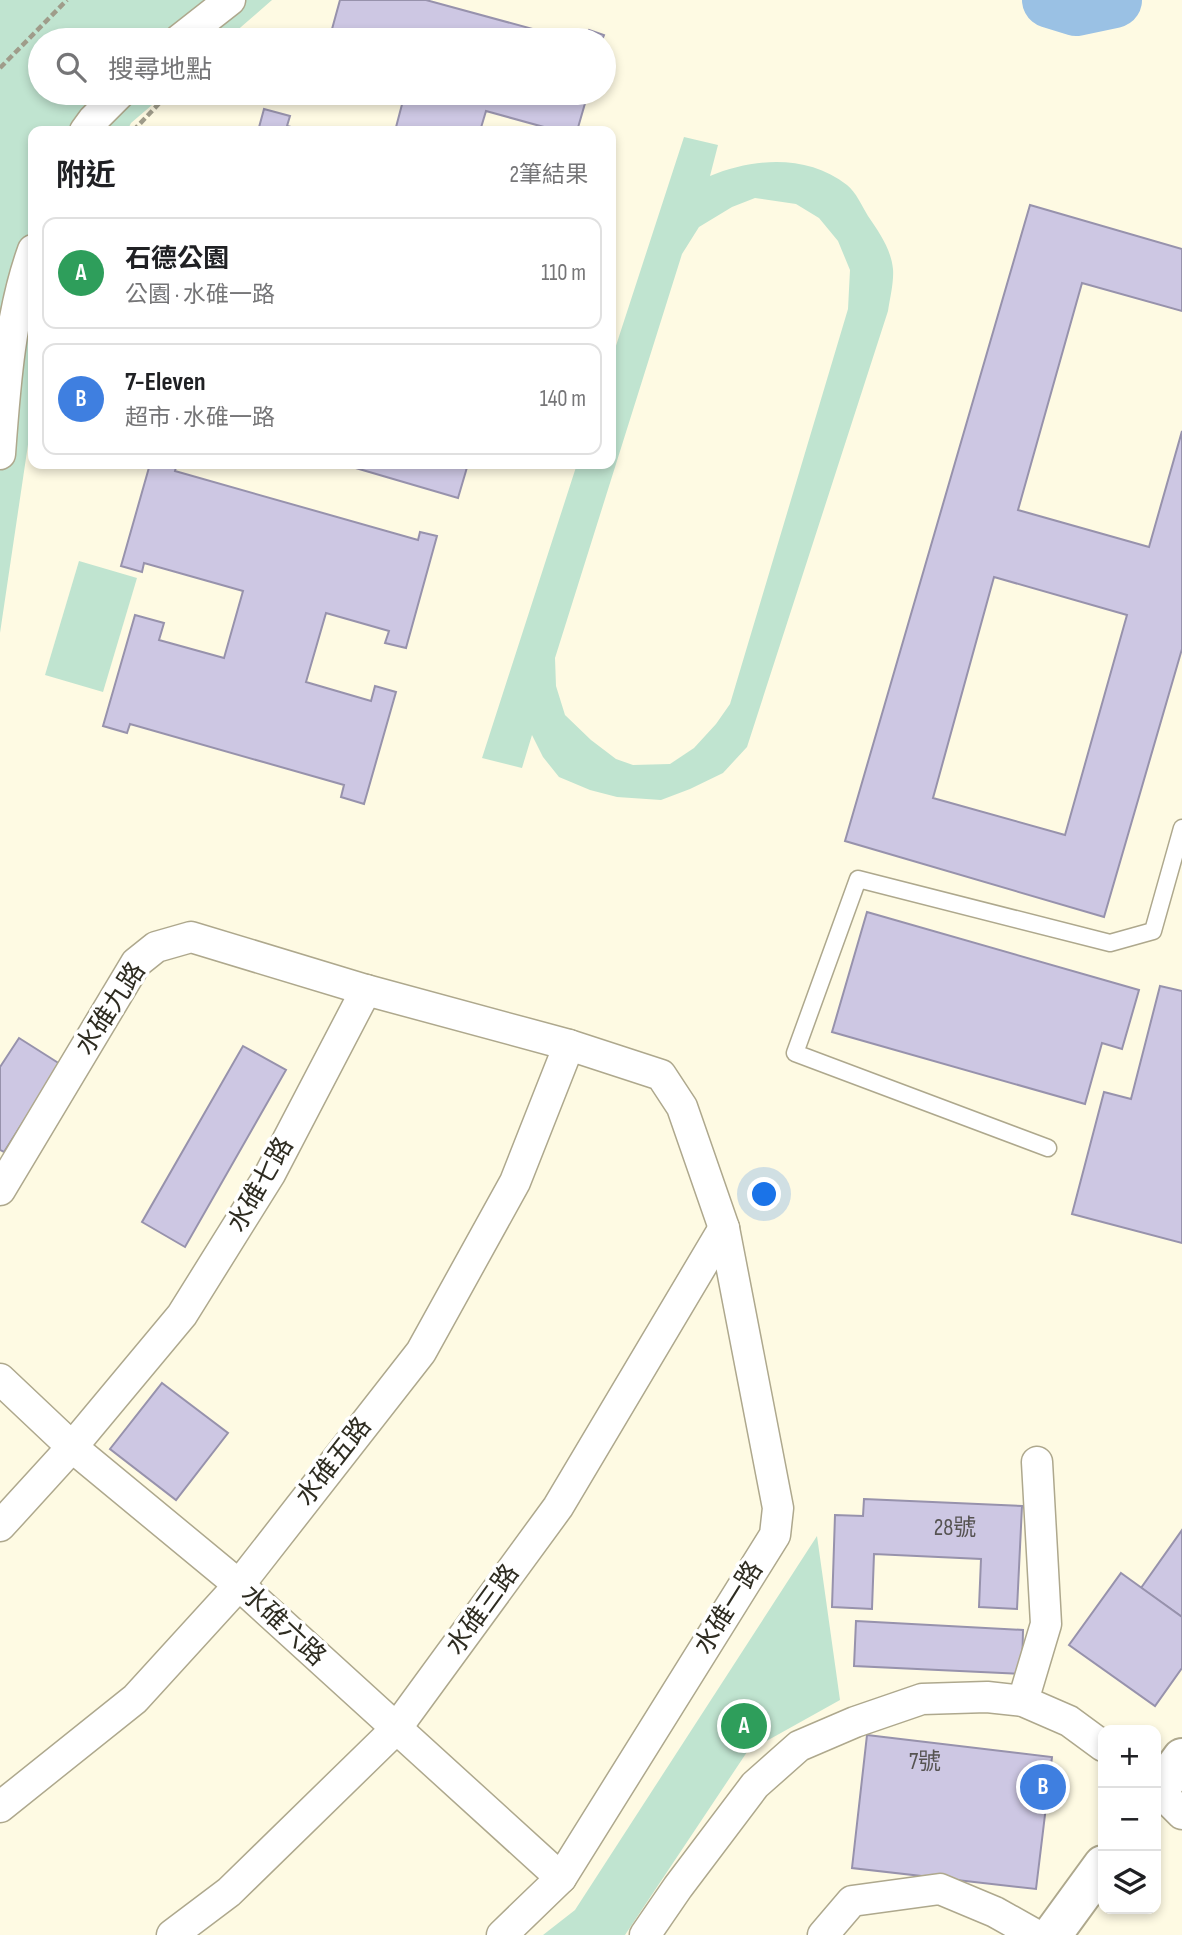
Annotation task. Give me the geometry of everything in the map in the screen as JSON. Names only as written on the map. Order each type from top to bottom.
[{"type":"street","points":[[194,28],[230,0]]},
{"type":"street","points":[[89,126],[108,105]]},
{"type":"street","points":[[0,454],[4,398],[22,280],[28,264]]},
{"type":"street","name":"水碓九路","points":[[0,1190],[136,963],[156,947],[191,937],[366,990]]},
{"type":"street","points":[[366,990],[569,1045]]},
{"type":"street","name":"水碓七路","points":[[0,1526],[72,1447],[182,1315],[270,1174],[366,990]]},
{"type":"street","name":"水碓一路","points":[[502,1935],[561,1878],[775,1535],[778,1508],[724,1228],[682,1107],[661,1075],[569,1045]]},
{"type":"street","name":"水碓五路","points":[[0,1807],[135,1699],[239,1585],[421,1352],[515,1182],[569,1045]]},
{"type":"street","name":"水碓三路","points":[[172,1935],[229,1892],[396,1730],[558,1507],[724,1228]]},
{"type":"street","name":"水碓六路","points":[[0,1379],[72,1447],[239,1585],[561,1878]]},
{"type":"street","points":[[1023,1701],[1046,1624],[1037,1462]]},
{"type":"street","points":[[645,1935],[755,1785],[799,1746],[855,1722],[922,1699],[987,1697],[1023,1701],[1069,1721],[1098,1742]]},
{"type":"street","points":[[1163,1797],[1182,1758]]},
{"type":"street","points":[[1052,1935],[1098,1872]]},
{"type":"street","points":[[823,1935],[852,1901],[940,1889],[995,1912],[1037,1935]]},
{"type":"lane","points":[[1048,1149],[795,1054],[858,879],[1110,943],[1153,931],[1182,828]]},
{"type":"path","points":[[39,28],[66,0]]},
{"type":"path","points":[[0,68],[28,39]]},
{"type":"path","points":[[137,126],[157,105]]},
{"type":"green space","points":[[0,0],[272,0],[240,28],[28,28],[28,105],[152,105],[130,126],[28,126],[28,445],[0,633]]},
{"type":"green space","points":[[684,137],[718,145],[710,176],[744,165],[780,162],[815,168],[831,175],[853,191],[880,235],[892,262],[892,285],[888,311],[747,747],[723,773],[661,800],[617,797],[590,790],[559,777],[543,757],[532,735],[522,768],[482,758],[575,469],[614,469],[555,658],[556,686],[565,715],[616,759],[633,765],[670,764],[694,748],[730,704],[848,309],[850,270],[838,241],[819,218],[796,204],[755,198],[732,207],[699,227],[682,254],[616,464],[616,346]]},
{"type":"green space","points":[[79,561],[137,578],[103,692],[45,675]]},
{"type":"green space","points":[[817,1536],[840,1700],[747,1752],[625,1935],[543,1935],[575,1910]]},
{"type":"building","points":[[340,0],[426,0],[529,28],[332,28]]},
{"type":"building","points":[[402,105],[585,105],[578,126],[540,126],[486,111],[482,126],[396,126]]},
{"type":"building","points":[[264,109],[290,116],[287,126],[259,126]]},
{"type":"building","points":[[1030,205],[1182,249],[1182,311],[1082,283],[1018,510],[1149,547],[1182,431],[1182,649],[1104,917],[845,841]],"holes":[[[994,577],[1127,615],[1065,835],[933,798]]]},
{"type":"building","points":[[149,469],[176,469],[418,540],[420,532],[437,536],[406,648],[385,643],[389,631],[326,613],[306,682],[371,701],[375,686],[396,692],[364,804],[341,797],[344,785],[130,724],[127,733],[103,726],[135,615],[164,623],[159,640],[224,658],[243,591],[144,563],[142,572],[121,566]]},
{"type":"building","points":[[359,469],[467,469],[458,498]]},
{"type":"building","points":[[867,912],[1139,990],[1122,1049],[1102,1043],[1085,1104],[832,1032]]},
{"type":"building","points":[[1160,986],[1182,991],[1182,1243],[1072,1214],[1104,1092],[1131,1099]]},
{"type":"building","points":[[19,1038],[60,1064],[4,1152],[0,1150],[0,1067]]},
{"type":"building","points":[[243,1046],[286,1070],[185,1247],[142,1222]]},
{"type":"building","points":[[162,1383],[228,1433],[176,1500],[110,1449]]},
{"type":"building","points":[[864,1499],[1022,1506],[1017,1609],[979,1607],[981,1559],[874,1554],[872,1609],[832,1607],[835,1515],[863,1516]]},
{"type":"building","points":[[1182,1530],[1182,1617],[1141,1588]]},
{"type":"building","points":[[1121,1573],[1182,1617],[1182,1668],[1155,1706],[1069,1645]]},
{"type":"building","points":[[856,1621],[1023,1630],[1022,1674],[854,1666]]},
{"type":"building","points":[[867,1735],[1052,1757],[1036,1889],[852,1868]]},
{"type":"waterway","points":[[1050,0],[1076,8],[1114,0]]},
{"type":"place","name":"石德公園","points":[[744,1726]]},
{"type":"place","name":"7-Eleven","points":[[1043,1787]]}]
